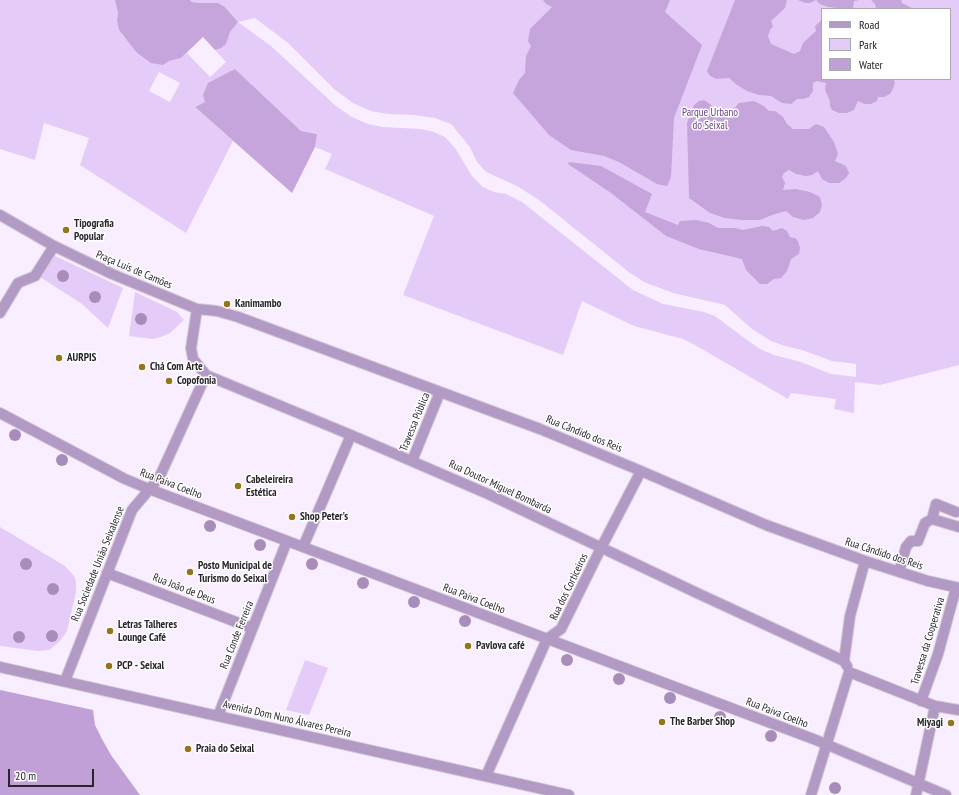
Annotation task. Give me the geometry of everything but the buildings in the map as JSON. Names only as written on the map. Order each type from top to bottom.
[{"type":"street","name":"Praça Luís de Camões","points":[[0,215],[54,246],[112,274],[197,309]]},
{"type":"street","points":[[0,313],[18,283],[35,276],[54,246]]},
{"type":"street","name":"Rua Doutor Miguel Bombarda","points":[[197,309],[191,348],[193,359],[206,375],[488,494],[697,594],[844,661]]},
{"type":"street","name":"Rua Cândido dos Reis","points":[[197,309],[217,311],[238,317],[540,429],[766,525],[866,562],[958,588]]},
{"type":"street","name":"Rua Sociedade União Seixalense","points":[[65,681],[132,510],[159,478],[206,375]]},
{"type":"street","name":"Travessa Pública","points":[[412,461],[440,392]]},
{"type":"street","name":"Rua Paiva Coelho","points":[[0,412],[125,479],[826,745],[946,795]]},
{"type":"street","points":[[303,547],[350,435]]},
{"type":"street","name":"Rua dos Corticeiros","points":[[486,776],[547,639],[562,629],[601,548],[641,471]]},
{"type":"street","points":[[899,572],[906,547],[911,541],[918,541],[925,523],[932,519],[936,504],[958,513]]},
{"type":"street","points":[[932,519],[959,527]]},
{"type":"street","name":"Rua Conde Ferreira","points":[[218,716],[286,541]]},
{"type":"street","points":[[811,795],[849,672],[844,661],[850,616],[866,562]]},
{"type":"street","name":"Rua João de Deus","points":[[107,573],[252,628]]},
{"type":"street","name":"Travessa da Cooperativa","points":[[921,701],[938,654],[958,588]]},
{"type":"street","name":"Avenida Dom Nuno Álvares Pereira","points":[[0,667],[569,795]]},
{"type":"street","points":[[849,672],[935,706],[959,710]]},
{"type":"street","points":[[916,795],[935,706]]},
{"type":"green space","name":"Parque Urbano do Seixal","points":[[0,0],[115,0],[118,13],[117,21],[119,30],[136,52],[169,61],[181,58],[187,53],[210,77],[226,62],[215,50],[226,44],[229,32],[238,22],[225,7],[218,3],[200,3],[192,2],[190,0],[959,0],[959,365],[880,385],[855,382],[854,413],[834,409],[836,399],[791,393],[788,399],[683,339],[634,326],[582,301],[563,355],[403,295],[434,216],[325,169],[332,154],[315,147],[317,134],[301,131],[235,69],[205,102],[195,107],[233,141],[186,233],[80,165],[89,138],[44,123],[35,160],[0,149]],"holes":[[[255,18],[288,43],[334,89],[353,103],[371,111],[435,118],[451,124],[470,147],[477,162],[486,172],[517,186],[539,200],[630,273],[644,282],[673,293],[725,305],[752,329],[771,341],[832,361],[856,364],[856,377],[831,374],[801,362],[774,355],[760,349],[715,316],[704,312],[663,304],[633,290],[522,202],[506,194],[494,192],[483,187],[472,176],[455,148],[445,137],[434,132],[421,129],[383,127],[368,124],[352,117],[336,106],[271,46],[238,22]],[[159,72],[180,83],[170,102],[149,91]]]},
{"type":"green space","points":[[115,0],[190,0],[192,2],[200,3],[218,3],[225,7],[238,22],[230,32],[226,44],[221,48],[215,50],[203,37],[181,58],[169,61],[163,65],[151,63],[136,52],[119,30],[117,21],[118,13]]},
{"type":"green space","points":[[543,0],[670,0],[665,12],[702,45],[674,118],[671,177],[667,186],[657,184],[619,162],[604,156],[571,150],[549,135],[513,93],[519,80],[525,73],[526,56],[531,46],[528,41],[530,29],[552,7],[546,4]]},
{"type":"green space","points":[[735,0],[787,0],[785,8],[771,21],[773,26],[768,36],[771,44],[794,54],[800,51],[803,43],[816,31],[815,26],[821,21],[821,80],[894,80],[895,82],[890,94],[884,97],[878,97],[877,101],[871,104],[865,104],[858,101],[854,110],[847,113],[839,113],[832,110],[830,106],[830,101],[825,90],[826,83],[817,81],[813,83],[813,91],[809,97],[797,99],[791,104],[782,103],[771,96],[759,95],[747,91],[729,78],[716,79],[710,76],[707,71]]},
{"type":"green space","points":[[798,0],[816,0],[810,3],[805,3]]},
{"type":"green space","points":[[816,0],[860,0],[854,1],[853,8],[828,7],[820,4]]},
{"type":"green space","points":[[871,0],[901,0],[902,3],[912,8],[876,8],[875,4]]},
{"type":"green space","points":[[235,69],[301,131],[317,134],[315,147],[292,193],[195,107],[205,102],[203,95],[208,83]]},
{"type":"green space","name":"Parque Urbano do Seixal","points":[[704,100],[711,105],[717,113],[724,117],[739,103],[754,101],[764,106],[769,111],[775,111],[783,117],[787,124],[793,129],[809,129],[816,124],[824,127],[834,142],[838,154],[835,161],[846,166],[849,173],[846,178],[839,183],[829,183],[822,179],[818,171],[812,175],[806,176],[796,174],[789,170],[784,173],[782,177],[785,183],[783,190],[796,189],[810,192],[820,197],[822,205],[820,212],[813,218],[804,220],[793,217],[786,211],[760,220],[725,218],[710,213],[689,198],[687,123],[694,105],[699,101]]},
{"type":"green space","points":[[569,162],[601,166],[652,194],[645,212],[678,225],[680,221],[697,220],[709,223],[718,228],[735,228],[743,230],[762,226],[769,227],[773,231],[782,228],[787,231],[790,237],[795,238],[798,241],[800,248],[799,254],[791,259],[787,271],[781,278],[774,279],[767,284],[760,284],[746,270],[742,259],[699,249],[666,236],[611,193],[568,164]]},
{"type":"green space","points":[[53,255],[123,288],[108,328],[82,304],[40,277]]},
{"type":"green space","points":[[135,292],[177,312],[184,320],[170,333],[161,337],[153,339],[129,336]]},
{"type":"green space","points":[[0,527],[65,566],[74,576],[76,581],[76,592],[67,631],[60,641],[49,650],[38,651],[0,646]]},
{"type":"green space","points":[[305,660],[328,668],[309,715],[286,710]]},
{"type":"water","points":[[0,690],[93,710],[95,725],[102,739],[111,755],[140,795],[0,795]]},
{"type":"place","name":"Tipografia Popular","points":[[66,230]]},
{"type":"place","name":"Kanimambo","points":[[227,304]]},
{"type":"place","name":"AURPIS","points":[[59,358]]},
{"type":"place","name":"Chá Com Arte","points":[[142,367]]},
{"type":"place","name":"Copofonia","points":[[169,381]]},
{"type":"place","name":"Cabeleireira Estética","points":[[238,486]]},
{"type":"place","name":"Shop Peter's","points":[[292,517]]},
{"type":"place","name":"Posto Municipal de Turismo do Seixal","points":[[190,572]]},
{"type":"place","name":"Letras Talheres Lounge Café","points":[[110,631]]},
{"type":"place","name":"Pavlova café","points":[[468,646]]},
{"type":"place","name":"PCP - Seixal","points":[[109,666]]},
{"type":"place","name":"The Barber Shop","points":[[662,722]]},
{"type":"place","name":"Miyagi","points":[[951,723]]},
{"type":"place","name":"Praia do Seixal","points":[[188,749]]}]
